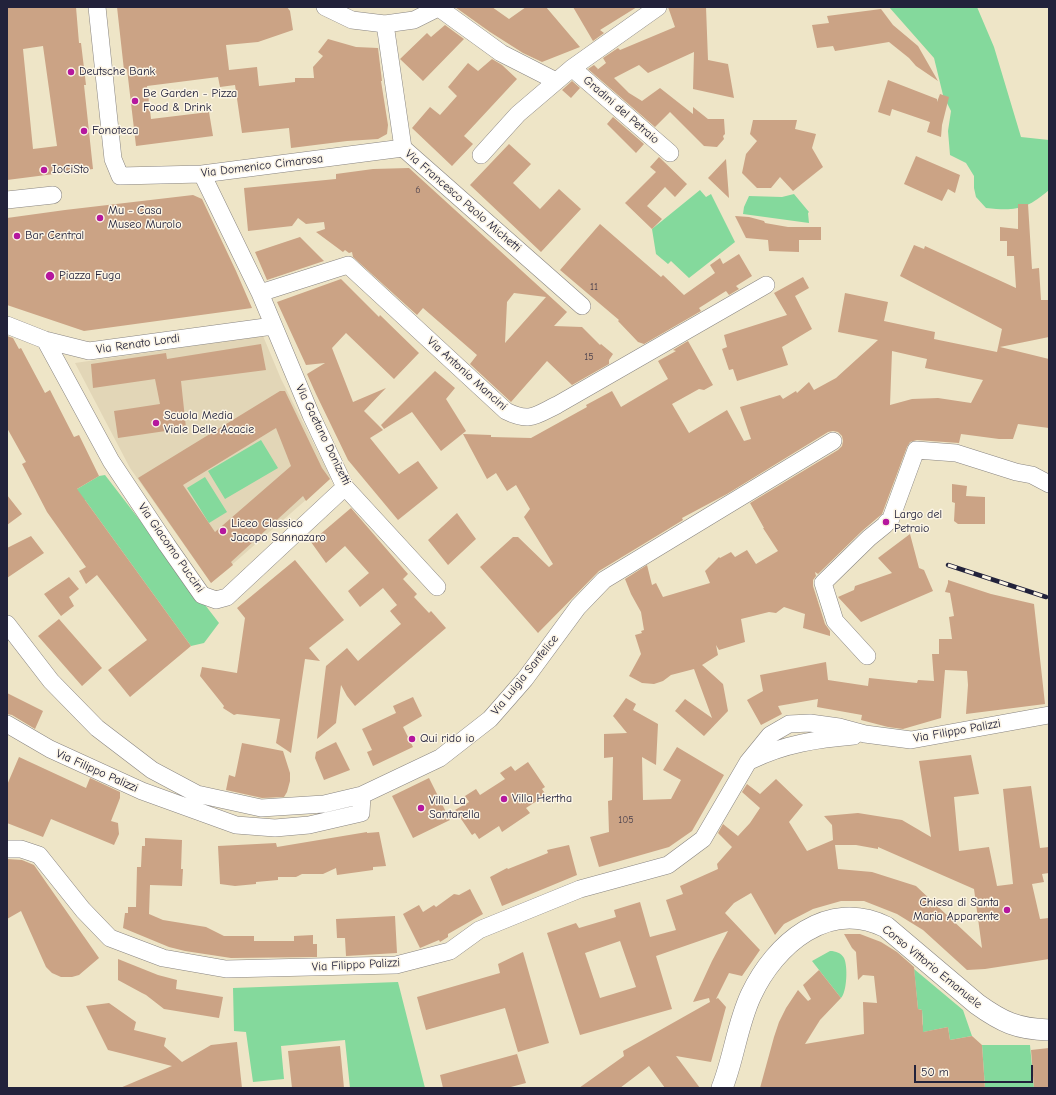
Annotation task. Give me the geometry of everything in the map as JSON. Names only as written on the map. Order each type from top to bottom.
[{"type":"main road","name":"Corso Vittorio Emanuele","points":[[722,1088],[751,996],[766,970],[791,941],[806,930],[832,919],[858,918],[876,922],[886,927],[977,1004],[992,1014],[1007,1023],[1021,1028],[1049,1030]]},
{"type":"street","name":"Via Domenico Cimarosa","points":[[97,7],[113,159],[120,176],[202,174],[403,148]]},
{"type":"street","points":[[324,7],[352,20],[385,24],[414,20],[440,7],[501,53],[556,81]]},
{"type":"street","points":[[481,155],[518,114],[556,81],[658,7]]},
{"type":"street","name":"Via Francesco Paolo Michetti","points":[[385,24],[403,148],[582,306]]},
{"type":"street","name":"Gradini del Petraio","points":[[572,68],[670,153]]},
{"type":"street","points":[[202,174],[260,293],[274,326]]},
{"type":"street","points":[[7,200],[53,197]]},
{"type":"street","name":"Via Antonio Mancini","points":[[260,293],[348,265],[506,411],[518,417],[530,418],[558,405],[766,285]]},
{"type":"street","name":"Via Renato Lordi","points":[[7,324],[45,340],[89,351],[274,326]]},
{"type":"street","name":"Via Gaetano Donizetti","points":[[274,326],[311,415],[346,486],[437,587]]},
{"type":"street","name":"Via Giacomo Puccini","points":[[45,340],[111,461],[202,595],[216,600],[227,597],[346,486]]},
{"type":"street","name":"Via Luigia Sanfelice","points":[[7,624],[51,681],[97,728],[152,770],[197,794],[261,808],[324,804],[362,795],[440,758],[490,718],[525,679],[578,607],[604,580],[833,441]]},
{"type":"street","points":[[868,656],[835,621],[824,583],[887,522],[890,521],[916,450],[956,453],[1016,472],[1032,475],[1049,484]]},
{"type":"street","name":"Via Filippo Palizzi","points":[[7,849],[21,849],[39,855],[84,910],[110,938],[163,958],[226,969],[396,965],[450,951],[479,930],[580,889],[668,865],[703,839],[748,762],[763,754],[790,745],[820,739],[865,734],[911,740],[1049,716]]},
{"type":"street","name":"Via Filippo Palizzi","points":[[7,724],[50,749],[142,791],[236,825],[275,828],[309,825],[361,813],[362,795]]},
{"type":"shaded area","points":[[263,336],[281,379],[331,478],[211,583],[130,468],[75,363]]},
{"type":"green space","points":[[889,7],[977,7],[994,47],[1021,137],[1049,140],[1049,190],[1041,197],[1020,208],[1005,209],[986,208],[976,197],[974,176],[966,163],[950,155],[948,131],[951,111],[943,95],[934,58]]},
{"type":"green space","points":[[700,190],[706,197],[711,194],[735,242],[689,278],[671,261],[668,264],[656,254],[652,229]]},
{"type":"green space","points":[[794,194],[809,212],[809,223],[743,214],[744,207],[749,196],[782,197]]},
{"type":"green space","points":[[261,440],[278,468],[225,499],[208,471]]},
{"type":"green space","points":[[105,475],[219,623],[204,643],[191,646],[85,500],[45,508],[99,476]]},
{"type":"green space","points":[[205,477],[227,512],[209,523],[187,488]]},
{"type":"green space","points":[[830,951],[836,952],[843,956],[845,962],[846,985],[841,998],[812,961]]},
{"type":"green space","points":[[914,969],[963,1010],[972,1036],[950,1040],[948,1027],[919,1033],[923,1024],[922,1010],[918,1009]]},
{"type":"green space","points":[[398,982],[425,1088],[350,1088],[345,1040],[281,1046],[284,1079],[253,1082],[246,1032],[234,1031],[233,988]]},
{"type":"green space","points":[[982,1045],[1030,1045],[1034,1088],[985,1088]]},
{"type":"building","points":[[7,7],[76,7],[79,43],[81,43],[86,85],[84,85],[93,169],[7,180]],"holes":[[[43,46],[57,146],[33,149],[23,49]]]},
{"type":"building","points":[[117,7],[287,7],[290,11],[293,30],[258,42],[226,45],[229,70],[257,67],[259,86],[295,82],[295,78],[314,78],[313,67],[323,56],[318,52],[328,39],[356,47],[378,48],[381,81],[388,125],[387,134],[378,139],[347,141],[291,148],[289,128],[242,133],[235,85],[220,87],[218,77],[147,86],[151,119],[209,112],[213,136],[136,146],[127,69],[124,70]]},
{"type":"building","points":[[455,7],[492,7],[509,19],[526,7],[546,7],[580,47],[542,62],[523,53]]},
{"type":"building","points":[[573,7],[637,7],[600,30],[604,33],[593,41]]},
{"type":"building","points":[[668,7],[706,7],[708,60],[728,64],[734,98],[693,89],[694,52],[648,73],[639,65],[614,78],[629,93],[642,101],[660,88],[693,114],[693,107],[708,119],[724,119],[724,139],[717,147],[704,146],[670,112],[655,127],[588,69],[594,65],[598,69],[597,70],[606,63],[603,58],[618,48],[620,50],[675,27]]},
{"type":"building","points":[[881,9],[893,25],[918,46],[938,81],[916,66],[909,58],[889,42],[835,51],[833,46],[817,48],[812,25],[829,23],[827,16]]},
{"type":"building","points":[[445,25],[464,39],[423,81],[400,59],[427,33],[431,37]]},
{"type":"building","points":[[492,59],[502,65],[517,79],[464,136],[473,144],[452,166],[412,128],[430,107],[440,115],[457,96],[448,87],[468,63],[478,71]]},
{"type":"building","points":[[888,80],[937,99],[937,102],[940,94],[949,97],[942,125],[941,137],[927,132],[930,122],[892,109],[890,116],[878,112]]},
{"type":"building","points":[[572,81],[580,88],[571,98],[562,90]]},
{"type":"building","points":[[613,117],[644,144],[636,153],[607,124]]},
{"type":"building","points":[[753,120],[797,120],[795,129],[816,134],[812,148],[823,167],[793,191],[780,177],[771,188],[757,188],[742,173],[746,154],[757,141],[750,134]]},
{"type":"building","points":[[509,144],[531,164],[513,183],[540,209],[559,189],[581,209],[541,252],[470,185]]},
{"type":"building","points":[[916,156],[960,175],[955,193],[948,189],[942,201],[904,184]]},
{"type":"building","points":[[659,157],[687,184],[675,197],[665,187],[647,206],[662,219],[652,229],[625,203],[656,172],[650,167]]},
{"type":"building","points":[[726,159],[729,198],[708,178]]},
{"type":"building","points":[[409,168],[567,312],[554,326],[582,327],[600,345],[601,344],[613,354],[609,360],[609,364],[572,385],[547,361],[511,402],[470,364],[477,355],[423,308],[417,315],[353,257],[352,252],[349,253],[345,250],[343,252],[316,232],[325,229],[324,222],[306,224],[298,218],[292,226],[248,231],[244,188],[336,179],[336,174],[373,169]],"holes":[[[514,293],[546,297],[505,343],[507,302]]]},
{"type":"building","points":[[193,195],[202,199],[252,308],[84,331],[7,305],[7,218]]},
{"type":"building","points":[[1018,204],[1028,204],[1032,269],[1039,268],[1041,300],[1049,300],[1049,337],[1000,347],[1049,359],[1049,428],[1018,424],[1013,439],[999,439],[961,434],[959,443],[917,440],[910,442],[882,514],[862,531],[818,574],[815,572],[816,576],[813,580],[813,586],[825,624],[830,631],[830,636],[803,628],[805,614],[784,607],[776,613],[769,612],[741,619],[745,642],[719,650],[716,645],[718,655],[702,665],[723,684],[728,711],[704,736],[675,711],[685,699],[712,718],[694,669],[671,675],[663,681],[654,684],[642,683],[629,676],[641,654],[635,635],[642,633],[641,631],[644,630],[641,612],[625,579],[647,565],[652,585],[656,583],[663,597],[710,583],[705,571],[719,557],[720,558],[731,552],[735,557],[747,550],[756,564],[778,551],[763,528],[750,503],[838,450],[842,446],[843,441],[842,436],[838,432],[828,432],[727,494],[682,518],[683,520],[599,571],[538,633],[480,567],[513,537],[518,537],[549,567],[553,564],[524,517],[530,509],[516,485],[507,491],[496,473],[487,479],[463,434],[491,435],[491,437],[531,438],[587,407],[586,405],[612,391],[621,407],[668,379],[658,361],[676,351],[673,350],[688,341],[713,385],[704,390],[699,389],[672,404],[689,433],[727,410],[744,441],[751,439],[740,407],[780,395],[783,399],[796,391],[797,393],[809,382],[814,390],[836,378],[878,340],[838,332],[845,293],[888,302],[884,321],[935,332],[934,339],[997,352],[1002,329],[900,276],[914,245],[924,249],[925,246],[1016,288],[1014,256],[1007,256],[1007,241],[1000,241],[1000,227],[1018,229]],"holes":[[[892,351],[927,359],[925,368],[983,380],[971,403],[938,398],[912,399],[890,405]]]},
{"type":"building","points":[[735,216],[749,217],[764,221],[765,223],[788,227],[821,227],[821,240],[799,240],[799,252],[769,251],[768,240],[746,238]]},
{"type":"building","points":[[600,224],[661,277],[663,275],[684,295],[715,273],[710,265],[720,258],[723,264],[739,254],[752,276],[736,286],[739,289],[729,295],[726,291],[699,308],[701,311],[644,344],[638,342],[618,321],[619,320],[560,270]]},
{"type":"building","points":[[300,237],[324,261],[267,280],[255,252]]},
{"type":"building","points":[[803,277],[809,288],[795,296],[812,329],[782,347],[788,365],[737,381],[733,369],[729,370],[722,349],[727,347],[724,335],[787,315],[774,293]]},
{"type":"building","points":[[341,279],[379,317],[380,315],[419,353],[394,379],[346,333],[332,348],[353,402],[386,388],[364,411],[383,430],[370,438],[399,474],[418,461],[438,488],[398,520],[348,460],[307,374],[325,363],[306,365],[277,302]]},
{"type":"building","points":[[7,336],[13,338],[19,349],[21,348],[45,393],[50,390],[74,437],[79,435],[99,476],[77,489],[191,646],[130,697],[108,670],[147,640],[97,575],[86,584],[79,571],[86,567],[47,512],[22,464],[26,462],[7,428]]},
{"type":"building","points":[[261,344],[266,370],[181,381],[186,428],[118,438],[114,411],[160,404],[155,379],[93,388],[91,364],[166,353],[167,359]]},
{"type":"building","points":[[435,371],[455,388],[446,399],[466,431],[441,451],[412,412],[384,429],[381,425]]},
{"type":"building","name":"Liceo Classico Jacopo Sannazaro","points":[[280,391],[285,391],[322,468],[330,479],[306,501],[303,496],[231,562],[233,565],[211,583],[138,478]],"holes":[[[276,428],[291,466],[215,532],[183,485]]]},
{"type":"building","points":[[952,484],[967,486],[966,496],[985,497],[985,524],[958,524],[954,521],[955,503],[952,502]]},
{"type":"building","points":[[7,495],[22,514],[7,525]]},
{"type":"building","points":[[351,508],[408,574],[403,579],[417,594],[414,597],[429,613],[431,611],[446,628],[355,706],[341,685],[336,723],[317,739],[326,666],[347,648],[358,661],[401,624],[390,611],[397,605],[383,588],[360,607],[348,591],[369,573],[345,546],[326,563],[311,542]]},
{"type":"building","points":[[457,513],[476,539],[448,565],[428,540]]},
{"type":"building","points":[[910,534],[919,568],[924,570],[933,591],[861,622],[838,597],[854,590],[855,586],[892,573],[878,558]]},
{"type":"building","points":[[31,536],[44,553],[7,578],[7,548]]},
{"type":"building","points":[[295,560],[344,620],[309,648],[320,661],[305,659],[291,753],[276,743],[280,719],[237,714],[234,715],[223,708],[224,706],[200,676],[202,667],[237,673],[245,618],[237,608]]},
{"type":"building","points":[[69,577],[79,589],[69,597],[74,606],[61,616],[44,594]]},
{"type":"building","points":[[948,580],[991,594],[1034,604],[1045,704],[966,714],[968,685],[967,671],[945,670],[941,718],[903,729],[888,727],[861,720],[862,715],[817,707],[818,699],[778,706],[782,714],[761,725],[747,700],[763,691],[760,675],[826,662],[828,680],[868,686],[869,678],[917,683],[918,680],[934,681],[932,654],[939,654],[939,639],[952,639],[949,617],[954,616],[950,593],[945,592]]},
{"type":"building","points":[[59,619],[102,668],[82,686],[38,636]]},
{"type":"building","points":[[7,693],[43,711],[35,729],[12,715],[7,714]]},
{"type":"building","points":[[413,697],[422,716],[403,727],[413,747],[373,766],[367,752],[372,750],[362,729],[396,713],[393,706]]},
{"type":"building","points":[[626,698],[636,704],[633,710],[658,724],[656,765],[642,757],[643,800],[671,799],[681,780],[663,770],[677,747],[724,775],[692,831],[669,847],[599,867],[590,837],[609,832],[608,801],[612,800],[613,757],[604,758],[604,734],[627,733],[613,716]]},
{"type":"building","points":[[336,742],[350,770],[324,780],[315,758],[316,752]]},
{"type":"building","points":[[242,743],[283,751],[290,773],[290,781],[284,797],[262,798],[226,790],[229,775],[235,777]]},
{"type":"building","points":[[971,755],[979,794],[954,797],[959,851],[989,847],[997,886],[1013,884],[1003,789],[1031,786],[1040,848],[1049,847],[1049,873],[1042,874],[1044,882],[1032,884],[1040,919],[1049,918],[1049,959],[985,969],[967,970],[923,930],[897,914],[864,901],[841,901],[813,909],[784,924],[775,935],[751,893],[734,903],[725,913],[760,950],[742,976],[729,973],[716,999],[718,998],[726,1007],[711,1062],[676,1056],[700,1088],[665,1088],[649,1066],[620,1088],[579,1088],[624,1056],[623,1051],[710,1002],[709,998],[693,1002],[728,931],[656,956],[672,1009],[580,1035],[547,933],[576,923],[579,928],[616,917],[614,910],[640,902],[650,937],[676,930],[666,900],[683,894],[680,886],[718,869],[717,864],[732,847],[718,833],[723,824],[738,836],[750,823],[760,808],[742,792],[747,784],[760,794],[776,779],[803,805],[789,822],[807,851],[833,840],[832,825],[824,816],[858,813],[902,820],[931,837],[919,761]],"holes":[[[835,845],[856,845],[878,849],[878,847],[974,889],[982,948],[916,886],[872,872],[838,869]],[[620,941],[636,987],[600,998],[585,953]]]},
{"type":"building","points":[[19,757],[86,788],[90,778],[120,792],[120,798],[111,821],[118,823],[119,834],[114,845],[51,819],[43,837],[7,823],[7,785]]},
{"type":"building","name":"Villa Hertha","points":[[528,762],[545,787],[542,789],[546,795],[526,808],[530,813],[502,832],[499,826],[479,839],[475,833],[472,835],[455,810],[469,802],[465,796],[476,789],[480,795],[505,779],[500,773],[511,766],[515,771]]},
{"type":"building","name":"Villa La Santarella","points":[[429,778],[450,820],[413,838],[392,796]]},
{"type":"building","points":[[367,832],[379,832],[386,866],[373,867],[373,870],[337,875],[336,868],[323,874],[302,874],[296,877],[278,877],[278,880],[256,882],[256,884],[235,886],[220,884],[218,846],[276,843],[277,847]]},
{"type":"building","points":[[145,838],[182,840],[182,886],[150,885],[149,914],[163,920],[206,927],[224,936],[254,936],[254,941],[294,941],[294,936],[313,935],[313,944],[317,944],[317,957],[231,958],[169,947],[123,928],[125,913],[128,913],[128,907],[136,907],[137,867],[141,867],[142,846],[145,846]]},
{"type":"building","points":[[569,845],[577,875],[502,906],[490,877],[507,868],[508,869],[548,853],[547,850]]},
{"type":"building","points":[[7,859],[22,860],[34,865],[99,958],[79,975],[72,977],[61,977],[52,973],[46,967],[21,911],[7,919]]},
{"type":"building","points":[[470,889],[483,914],[448,934],[448,937],[440,942],[439,940],[420,948],[403,914],[419,905],[423,912],[434,905],[436,907],[454,894],[459,895]]},
{"type":"building","points":[[395,916],[397,953],[346,956],[345,938],[337,938],[336,919]]},
{"type":"building","points":[[844,934],[860,934],[881,942],[897,952],[914,967],[918,1009],[922,1010],[923,1032],[948,1027],[950,1040],[972,1036],[982,1045],[985,1088],[760,1088],[774,1037],[786,1008],[798,990],[808,1001],[811,999],[803,985],[819,970],[841,998],[820,1020],[805,1044],[864,1034],[863,1002],[877,1003],[874,976],[863,975],[858,980],[856,952]]},
{"type":"building","points":[[523,952],[549,1043],[518,1052],[505,1008],[426,1030],[417,997],[500,973],[498,964]]},
{"type":"building","points":[[118,959],[158,975],[177,980],[176,989],[223,997],[219,1018],[164,1009],[146,995],[118,980]]},
{"type":"building","points":[[109,1003],[136,1022],[134,1030],[166,1038],[164,1046],[182,1062],[211,1045],[237,1042],[242,1088],[120,1088],[172,1066],[108,1050],[86,1006]]},
{"type":"building","points":[[340,1046],[344,1088],[292,1088],[288,1051]]},
{"type":"building","points":[[1049,1048],[1049,1088],[1034,1088],[1031,1050]]},
{"type":"building","points":[[517,1054],[526,1083],[507,1088],[443,1088],[440,1075]]},
{"type":"railway","points":[[948,565],[1046,597]]},
{"type":"place","name":"Deutsche Bank","points":[[71,72]]},
{"type":"place","name":"Be Garden - Pizza Food & Drink","points":[[135,101]]},
{"type":"place","name":"Fonoteca","points":[[84,131]]},
{"type":"place","name":"IoCiSto","points":[[44,170]]},
{"type":"place","name":"Mu - Casa Museo Murolo","points":[[100,218]]},
{"type":"place","name":"Bar Central","points":[[17,236]]},
{"type":"place","name":"Piazza Fuga","points":[[50,276]]},
{"type":"place","name":"Scuola Media Viale Delle Acacie","points":[[156,423]]},
{"type":"place","name":"Largo del Petraio","points":[[886,522]]},
{"type":"place","name":"Liceo Classico Jacopo Sannazaro","points":[[223,531]]},
{"type":"place","name":"Qui rido io","points":[[412,739]]},
{"type":"place","name":"Villa Hertha","points":[[504,799]]},
{"type":"place","name":"Villa La Santarella","points":[[421,808]]},
{"type":"place","name":"Chiesa di Santa Maria Apparente","points":[[1007,910]]}]
